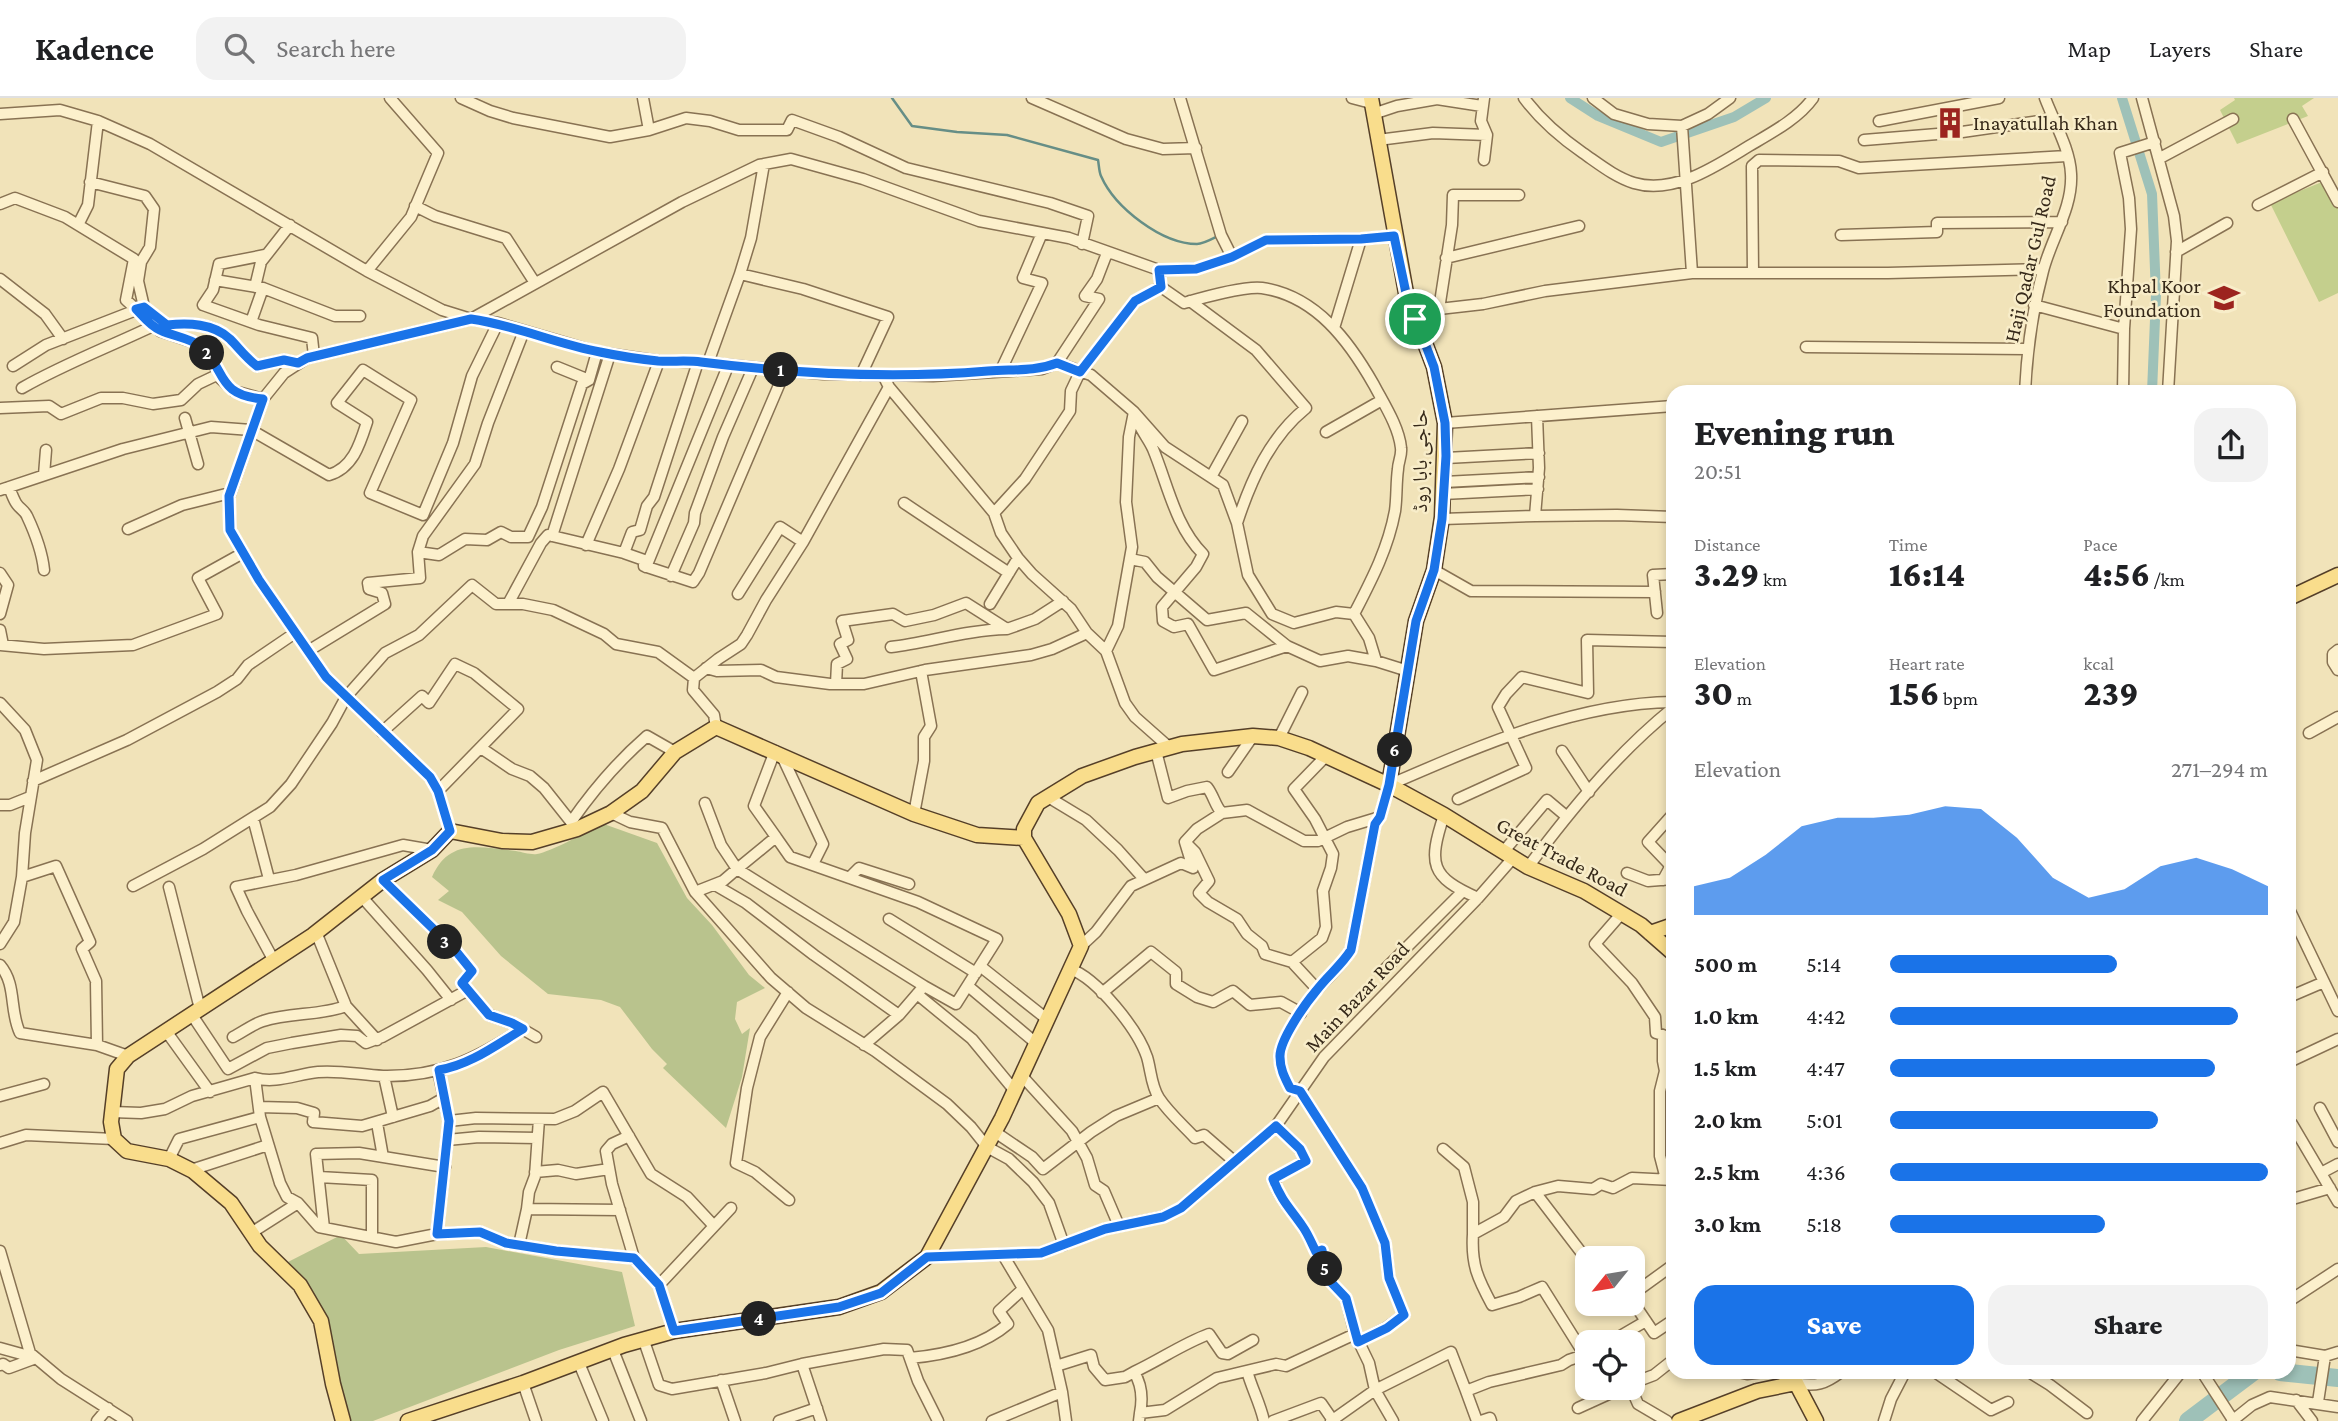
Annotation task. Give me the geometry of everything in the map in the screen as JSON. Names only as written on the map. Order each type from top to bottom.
[{"type":"main road","name":"حاجی بابا روڈ","points":[[1372,105],[1406,293],[1434,367],[1445,423],[1446,457],[1442,519],[1434,570],[1416,621],[1389,785]]},
{"type":"main road","points":[[2296,597],[2338,577]]},
{"type":"main road","points":[[343,1421],[321,1321],[300,1285],[260,1246],[231,1203],[191,1170],[169,1159],[127,1151],[114,1139],[112,1112],[117,1069],[128,1056],[316,932],[383,880],[432,850],[450,831],[502,841],[532,842],[611,813],[642,791],[675,752],[716,727],[914,814],[977,835],[1024,838],[1069,914],[1080,946],[995,1132],[927,1257],[881,1293],[839,1307],[674,1331],[408,1421]]},
{"type":"main road","name":"Great Trade Road","points":[[1024,838],[1024,829],[1038,803],[1082,776],[1182,744],[1253,736],[1279,738],[1389,785],[1444,815],[1528,867],[1584,891],[1622,913],[1666,947]]},
{"type":"main road","points":[[1650,933],[1666,927]]},
{"type":"main road","points":[[1679,1421],[1790,1379]]},
{"type":"main road","points":[[1796,1379],[1816,1421]]},
{"type":"street","points":[[367,271],[411,217],[438,153],[390,98]]},
{"type":"street","points":[[461,98],[513,118],[610,137],[649,130],[687,118],[710,121],[739,130],[787,130],[792,120],[839,137],[906,168],[1050,203],[1088,216],[1082,244]]},
{"type":"street","points":[[643,98],[649,130]]},
{"type":"street","points":[[1032,98],[1126,139],[1163,149],[1196,148]]},
{"type":"street","points":[[1180,98],[1221,235],[1232,257]]},
{"type":"street","points":[[1352,98],[1372,105],[1397,106],[1437,99],[1483,102],[1481,121],[1487,135],[1484,160]]},
{"type":"street","points":[[1524,98],[1554,132],[1607,170],[1635,183],[1664,185],[1705,172],[1778,129],[1813,98]]},
{"type":"street","points":[[1592,98],[1614,114],[1648,124],[1682,125],[1708,114],[1730,98]]},
{"type":"street","points":[[1879,121],[1999,98]]},
{"type":"street","name":"Haji Qadar Gul Road","points":[[2025,385],[2034,305],[2052,242],[2062,222],[2071,174],[2045,98]]},
{"type":"street","points":[[2142,98],[2174,216],[2176,253],[2168,385]]},
{"type":"street","points":[[0,114],[60,110],[98,121],[150,144],[367,271],[442,310],[597,352],[659,361],[883,376],[933,376],[1042,369],[1057,363],[1099,299],[1085,296],[1097,279],[1108,253]]},
{"type":"street","points":[[1864,140],[1962,132],[2053,119]]},
{"type":"street","points":[[2160,158],[2233,119]]},
{"type":"street","points":[[2293,119],[2338,202]]},
{"type":"street","points":[[78,225],[88,205],[98,121]]},
{"type":"street","points":[[1682,125],[1692,273]]},
{"type":"street","points":[[1378,141],[1433,134],[1487,135]]},
{"type":"street","points":[[2123,385],[2131,229],[2129,198],[2120,153],[2153,143]]},
{"type":"street","points":[[1753,273],[1752,166],[1759,160],[1839,161],[1859,168],[2067,156]]},
{"type":"street","points":[[450,831],[438,791],[430,777],[326,677],[230,530],[230,493],[263,399],[284,373],[298,363],[314,356],[471,319],[682,202],[764,164],[791,159],[863,180],[979,221],[1069,238],[1159,270],[1196,269],[1232,257],[1266,240],[1394,236]]},
{"type":"street","points":[[625,553],[632,532],[640,530],[647,506],[654,496],[703,363],[740,274],[751,238],[764,164]]},
{"type":"street","points":[[2258,205],[2323,172]]},
{"type":"street","points":[[90,182],[145,196],[155,209],[150,247],[141,262],[138,281],[140,308],[153,326],[198,344],[234,391],[263,399]]},
{"type":"street","points":[[1439,309],[1452,225],[1453,195],[1519,195]]},
{"type":"street","points":[[0,204],[15,198],[65,217],[134,259],[126,300],[167,325],[188,323],[207,327],[228,337],[243,356],[257,366],[284,360],[298,363]]},
{"type":"street","points":[[415,206],[435,216],[506,238],[535,283]]},
{"type":"street","points":[[1841,235],[1937,232],[1937,223],[2062,222]]},
{"type":"street","points":[[2176,253],[2227,223]]},
{"type":"street","points":[[251,322],[259,287],[261,262],[290,225]]},
{"type":"street","points":[[1446,258],[1579,226]]},
{"type":"street","points":[[1000,370],[1042,283],[1023,278],[1042,233]]},
{"type":"street","points":[[1334,328],[1361,239]]},
{"type":"street","points":[[265,255],[219,264],[213,290],[203,305],[251,322],[312,338],[314,356]]},
{"type":"street","points":[[1415,319],[1439,309],[1483,304],[1545,291],[1692,273],[2043,269]]},
{"type":"street","points":[[1159,270],[1161,287],[1184,303],[1202,297],[1260,288],[1296,297],[1334,328],[1362,363],[1382,400],[1401,445],[1395,513],[1385,551],[1354,614]]},
{"type":"street","points":[[740,274],[803,289],[888,317],[861,375]]},
{"type":"street","points":[[0,279],[45,314],[62,339]]},
{"type":"street","points":[[215,280],[259,287],[335,316],[360,316]]},
{"type":"street","points":[[994,513],[1025,479],[1070,411],[1071,391],[1080,372],[1135,301],[1161,287]]},
{"type":"street","points":[[1190,302],[1256,350],[1306,408],[1276,439],[1248,489],[1237,523]]},
{"type":"street","points":[[2034,305],[2124,329]]},
{"type":"street","points":[[13,366],[46,345],[140,308]]},
{"type":"street","points":[[44,570],[43,555],[27,514],[4,488],[123,449],[211,428],[251,430],[329,475],[341,472],[357,451],[367,422],[337,403],[363,370],[411,400],[370,493],[424,514],[453,443],[472,376],[498,323]]},
{"type":"street","points":[[22,388],[56,369],[153,326]]},
{"type":"street","points":[[308,651],[385,604],[382,593],[369,589],[368,583],[419,578],[418,552],[423,537],[475,464],[524,331]]},
{"type":"street","points":[[1806,347],[2028,349]]},
{"type":"street","points":[[418,552],[439,555],[465,539],[487,540],[501,532],[511,537],[528,537],[542,507],[582,384],[589,380],[597,352]]},
{"type":"street","points":[[552,536],[610,354]]},
{"type":"street","points":[[586,545],[620,469],[659,361]]},
{"type":"street","points":[[1057,363],[1091,375],[1134,412],[1165,447],[1223,485],[1237,523],[1248,576],[1272,614],[1294,623],[1336,612],[1354,614]]},
{"type":"street","points":[[646,567],[728,366]]},
{"type":"street","points":[[557,367],[589,380]]},
{"type":"street","points":[[671,576],[694,523],[695,513],[723,437],[753,368]]},
{"type":"street","points":[[508,604],[548,535],[625,553],[644,560],[646,567],[693,582],[785,371]]},
{"type":"street","points":[[0,408],[49,406],[61,414],[101,398],[123,398],[153,404],[181,400],[198,384],[219,374]]},
{"type":"street","points":[[883,376],[889,387],[994,513],[1001,533],[1018,558],[1071,609],[1087,633],[1105,651],[1125,704],[1163,750],[1168,798],[1206,787],[1222,813]]},
{"type":"street","points":[[716,727],[713,715],[693,690],[694,678],[741,644],[803,542],[889,387]]},
{"type":"street","points":[[1325,432],[1382,400]]},
{"type":"street","points":[[1445,423],[1666,407]]},
{"type":"street","points":[[1105,651],[1118,626],[1132,547],[1126,502],[1129,438],[1134,412]]},
{"type":"street","points":[[1134,412],[1151,445],[1180,519],[1192,542],[1203,554],[1162,607],[1163,621],[1174,627],[1188,624],[1214,670],[1287,646]]},
{"type":"street","points":[[1535,516],[1539,453],[1537,416]]},
{"type":"street","points":[[185,418],[198,464]]},
{"type":"street","points":[[1211,477],[1242,421]]},
{"type":"street","points":[[44,475],[46,450]]},
{"type":"street","points":[[1446,457],[1539,453]]},
{"type":"street","points":[[1444,488],[1538,477]]},
{"type":"street","points":[[1444,488],[1538,489]]},
{"type":"street","points":[[128,529],[182,505],[230,493]]},
{"type":"street","points":[[904,503],[1009,573]]},
{"type":"street","points":[[1442,519],[1617,514],[1666,517]]},
{"type":"street","points":[[738,594],[780,527],[803,542]]},
{"type":"street","points":[[0,630],[1,645],[44,649],[133,645],[217,614],[198,578],[243,553]]},
{"type":"street","points":[[989,604],[1018,558]]},
{"type":"street","points":[[1130,559],[1144,562],[1207,620],[1247,613],[1287,646],[1320,661],[1348,656],[1408,671]]},
{"type":"street","points":[[1434,570],[1471,591],[1655,592]]},
{"type":"street","points":[[0,573],[8,585],[0,612]]},
{"type":"street","points":[[1657,614],[1653,575],[1666,575]]},
{"type":"street","points":[[133,886],[202,849],[270,807],[290,784],[332,723],[346,697],[385,653],[419,635],[472,585],[496,604],[523,604],[553,610],[604,634],[616,644],[658,652],[694,678]]},
{"type":"street","points":[[891,647],[931,642],[963,632],[1007,629],[1035,619],[1063,601]]},
{"type":"street","points":[[836,684],[837,664],[847,659],[839,644],[848,640],[842,621],[894,614],[905,621],[934,615],[966,603],[1007,629]]},
{"type":"street","points":[[1354,614],[1369,638],[1376,661]]},
{"type":"street","points":[[33,781],[127,740],[217,692],[237,679],[248,665],[295,633]]},
{"type":"street","points":[[706,668],[717,671],[761,670],[776,677],[836,684],[864,684],[921,671],[1031,655],[1087,633]]},
{"type":"street","points":[[1458,799],[1526,768],[1498,706],[1522,677],[1588,693],[1587,640],[1666,642]]},
{"type":"street","points":[[2338,650],[2333,654],[2333,662],[2338,670]]},
{"type":"street","points":[[382,732],[422,696],[429,703],[455,664],[474,673],[518,709],[438,791]]},
{"type":"street","points":[[914,814],[924,761],[924,737],[931,726],[921,671]]},
{"type":"street","points":[[1279,738],[1302,692]]},
{"type":"street","points":[[1134,1372],[1139,1380],[1143,1399],[1143,1417],[1165,1410],[1217,1378],[1276,1364],[1286,1366],[1387,1328],[1404,1315],[1389,1278],[1385,1243],[1362,1188],[1300,1091],[1290,1088],[1282,1072],[1279,1054],[1317,989],[1342,966],[1351,950],[1375,824],[1380,817],[1389,785],[1510,736],[1601,709],[1666,702]]},
{"type":"street","points":[[0,703],[25,730],[37,760],[30,797],[22,877],[13,922],[0,944]]},
{"type":"street","points":[[1528,867],[1566,816],[1649,727],[1666,714]]},
{"type":"street","points":[[2309,733],[2338,717]]},
{"type":"street","points":[[481,748],[512,769],[530,776],[544,788],[574,825],[598,783],[622,757],[648,736],[675,752]]},
{"type":"street","points":[[1228,772],[1253,736]]},
{"type":"street","points":[[1562,751],[1589,792]]},
{"type":"street","points":[[778,753],[754,806],[790,857],[918,902],[997,939],[956,1004],[921,990]]},
{"type":"street","points":[[778,753],[823,844],[813,864]]},
{"type":"street","points":[[1292,962],[1322,938],[1326,927],[1323,891],[1333,854],[1294,789],[1326,756]]},
{"type":"street","points":[[0,805],[10,805],[30,797]]},
{"type":"street","points":[[1048,797],[1086,820],[1144,879]]},
{"type":"street","name":"Main Bazar Road","points":[[927,1257],[1041,1253],[1119,1226],[1163,1217],[1181,1208],[1276,1126],[1324,1057],[1478,898],[1547,800],[1566,816]]},
{"type":"street","points":[[705,803],[721,845],[737,869],[921,990],[972,1039],[1015,1091]]},
{"type":"street","points":[[1185,842],[1197,829],[1222,813],[1247,810],[1304,841],[1326,839],[1347,827],[1380,817]]},
{"type":"street","points":[[611,813],[630,822],[662,828],[695,892],[771,978],[806,1008],[947,1104],[987,1147],[1009,1159],[1033,1182],[1049,1203],[1064,1245]]},
{"type":"street","points":[[1444,815],[1437,836],[1435,859],[1441,876],[1453,886],[1478,898]]},
{"type":"street","points":[[253,818],[269,879]]},
{"type":"street","points":[[1666,822],[1648,842],[1666,861]]},
{"type":"street","points":[[695,892],[715,885],[776,837]]},
{"type":"street","points":[[1080,946],[1096,932],[1131,886],[1181,863],[1193,868],[1185,842]]},
{"type":"street","points":[[1185,842],[1195,852],[1209,881],[1199,893],[1208,902],[1237,919],[1265,954],[1292,962],[1317,989]]},
{"type":"street","points":[[274,961],[236,887],[296,875],[403,845],[432,850]]},
{"type":"street","points":[[22,877],[56,866],[78,914],[90,942],[82,949],[96,981],[97,1045]]},
{"type":"street","points":[[849,878],[859,868],[909,884]]},
{"type":"street","points":[[1627,873],[1648,881],[1666,880]]},
{"type":"street","points":[[383,880],[455,950],[472,971],[462,983],[489,1015],[512,1023],[536,1037]]},
{"type":"street","points":[[715,885],[746,903],[899,1016]]},
{"type":"street","points":[[169,887],[196,1012],[229,1069],[267,1048],[341,1035],[357,1036],[366,1043],[377,1040],[468,990]]},
{"type":"street","points":[[1383,971],[1463,891]]},
{"type":"street","points":[[361,896],[452,1000]]},
{"type":"street","points":[[1622,913],[1595,943],[1632,983],[1655,1017],[1656,1033],[1663,1035],[1665,1071],[1660,1091],[1660,1156],[1666,1170]]},
{"type":"street","points":[[889,919],[978,970],[1048,1020]]},
{"type":"street","points":[[2296,926],[2338,1011]]},
{"type":"street","points":[[316,932],[346,1006],[377,1040]]},
{"type":"street","points":[[1102,993],[1152,953],[1176,972],[1176,984],[1197,997],[1213,1002],[1233,991],[1250,1005],[1282,1002],[1301,1013]]},
{"type":"street","points":[[0,965],[11,982],[14,1021],[20,1033],[97,1045],[128,1056]]},
{"type":"street","points":[[1070,969],[1083,973],[1133,1027],[1143,1045],[1159,1098],[1195,1139],[1204,1135],[1235,1162]]},
{"type":"street","points":[[2296,994],[2324,982]]},
{"type":"street","points":[[968,986],[1037,1044]]},
{"type":"street","points":[[864,1045],[899,1016],[921,990]]},
{"type":"street","points":[[788,992],[760,1037],[747,1087],[736,1163],[755,1172],[789,1200]]},
{"type":"street","points":[[233,1037],[262,1021],[330,1012],[346,1006]]},
{"type":"street","points":[[112,1112],[141,1113],[165,1109],[192,1096],[255,1078],[265,1081],[318,1072],[384,1076],[450,1068],[488,1051],[523,1029]]},
{"type":"street","points":[[166,1031],[210,1092]]},
{"type":"street","points":[[2296,1059],[2338,1039]]},
{"type":"street","points":[[437,1234],[449,1121],[439,1070]]},
{"type":"street","points":[[384,1076],[393,1117]]},
{"type":"street","points":[[1022,1076],[1072,1131],[1087,1158],[1095,1185],[1104,1191],[1119,1226]]},
{"type":"street","points":[[255,1078],[259,1112],[287,1197],[298,1203],[319,1227],[396,1242],[437,1234],[480,1232],[506,1243],[556,1251],[634,1258]]},
{"type":"street","points":[[0,1096],[44,1084]]},
{"type":"street","points":[[449,1121],[476,1118],[555,1119],[575,1111],[603,1092],[651,1174],[687,1197],[715,1226]]},
{"type":"street","points":[[169,1159],[179,1139],[259,1112],[297,1108],[314,1113],[313,1122],[362,1126],[430,1106],[444,1098]]},
{"type":"street","points":[[995,1132],[1032,1157],[1043,1169],[1116,1116],[1159,1098]]},
{"type":"street","points":[[2320,1108],[2338,1142]]},
{"type":"street","points":[[519,1245],[535,1172],[539,1119]]},
{"type":"street","points":[[377,1123],[383,1157]]},
{"type":"street","points":[[1276,1126],[1300,1149],[1306,1161],[1273,1179],[1276,1187],[1284,1205],[1304,1229],[1316,1252],[1322,1250],[1327,1278],[1346,1298],[1357,1338],[1369,1363],[1375,1390],[1393,1421]]},
{"type":"street","points":[[2296,1131],[2338,1202]]},
{"type":"street","points":[[0,1143],[26,1135],[114,1139]]},
{"type":"street","points":[[629,1136],[611,1144],[606,1150],[609,1169],[634,1258],[659,1285],[674,1331]]},
{"type":"street","points":[[447,1140],[479,1137],[537,1138]]},
{"type":"street","points":[[191,1170],[268,1145]]},
{"type":"street","points":[[1443,1149],[1464,1167],[1473,1202],[1472,1250],[1476,1275],[1492,1305],[1542,1287],[1575,1337]]},
{"type":"street","points":[[324,1228],[316,1154],[359,1153],[445,1167]]},
{"type":"street","points":[[2321,1173],[2338,1164]]},
{"type":"street","points":[[535,1172],[558,1170],[576,1174],[609,1169]]},
{"type":"street","points":[[319,1177],[372,1180],[372,1237]]},
{"type":"street","points":[[1473,1234],[1504,1217],[1516,1201],[1535,1192],[1558,1186],[1593,1189],[1601,1184],[1613,1188],[1632,1178],[1666,1180]]},
{"type":"street","points":[[2296,1198],[2330,1188]]},
{"type":"street","points":[[1535,1192],[1576,1246]]},
{"type":"street","points":[[251,1233],[298,1203]]},
{"type":"street","points":[[659,1285],[731,1208]]},
{"type":"street","points":[[527,1209],[620,1210]]},
{"type":"street","points":[[0,1251],[30,1353],[61,1379],[127,1421]]},
{"type":"street","points":[[1003,1255],[1048,1330],[1066,1421]]},
{"type":"street","points":[[1645,1285],[1666,1268]]},
{"type":"street","points":[[2296,1296],[2338,1269]]},
{"type":"street","points":[[910,1358],[939,1355],[995,1335],[1008,1324],[999,1311],[1023,1289]]},
{"type":"street","points":[[1643,1316],[1654,1333],[1666,1325]]},
{"type":"street","points":[[1631,1330],[1646,1321]]},
{"type":"street","points":[[1056,1366],[1091,1355],[1094,1367],[1105,1380],[1125,1377],[1154,1363],[1183,1344],[1209,1334],[1223,1353],[1228,1354],[1253,1340]]},
{"type":"street","points":[[645,1341],[659,1385],[672,1389],[884,1349],[907,1350],[938,1421]]},
{"type":"street","points":[[0,1348],[36,1358]]},
{"type":"street","points":[[613,1350],[641,1421]]},
{"type":"street","points":[[2296,1351],[2325,1356],[2338,1352]]},
{"type":"street","points":[[1273,1421],[1321,1403],[1331,1420],[1375,1390],[1451,1352],[1479,1421],[1490,1418],[1491,1421]]},
{"type":"street","points":[[2318,1402],[2325,1356]]},
{"type":"street","points":[[0,1365],[9,1368],[36,1358]]},
{"type":"street","points":[[1466,1391],[1489,1382],[1561,1366],[1575,1359]]},
{"type":"street","points":[[579,1363],[603,1421]]},
{"type":"street","points":[[802,1364],[821,1421]]},
{"type":"street","points":[[1645,1378],[1666,1365]]},
{"type":"street","points":[[1247,1371],[1251,1387],[1260,1402],[1264,1421]]},
{"type":"street","points":[[1798,1379],[1810,1386],[1824,1384],[1831,1379]]},
{"type":"street","points":[[1884,1421],[1901,1379]]},
{"type":"street","points":[[1945,1379],[1991,1410],[2008,1402]]},
{"type":"street","points":[[2040,1379],[2087,1413]]},
{"type":"street","points":[[2142,1421],[2175,1379]]},
{"type":"street","points":[[2206,1379],[2232,1419],[2270,1397],[2338,1406]]},
{"type":"street","points":[[721,1380],[736,1421]]},
{"type":"street","points":[[523,1383],[536,1421]]},
{"type":"street","points":[[992,1421],[1062,1392]]},
{"type":"street","points":[[1577,1408],[1595,1400]]},
{"type":"street","points":[[1637,1400],[1638,1404],[1667,1421]]},
{"type":"street","points":[[2296,1400],[2312,1421]]},
{"type":"street","points":[[97,1421],[108,1408]]},
{"type":"street","points":[[779,1421],[817,1408]]},
{"type":"green space","points":[[2234,98],[2314,98],[2302,106],[2308,116],[2237,144],[2220,110],[2235,100]]},
{"type":"green space","points":[[2327,180],[2338,202],[2338,293],[2319,302],[2270,203]]},
{"type":"green space","points":[[601,823],[657,843],[687,898],[712,925],[749,975],[765,988],[737,1002],[735,1019],[742,1034],[750,1028],[742,1077],[726,1128],[663,1068],[667,1064],[620,1007],[601,1000],[548,994],[501,956],[462,912],[438,900],[449,891],[432,877],[447,856],[457,851],[478,847],[537,854],[570,841]]},
{"type":"green space","points":[[341,1235],[359,1254],[486,1247],[622,1272],[635,1326],[559,1350],[373,1421],[344,1421],[327,1320],[286,1263]]},
{"type":"waterway","points":[[892,98],[912,126],[1007,135],[1098,160],[1101,176],[1117,200],[1128,212],[1155,231],[1169,238],[1197,244],[1218,236]]},
{"type":"waterway","points":[[1570,98],[1598,116],[1661,142],[1734,117],[1766,98]]},
{"type":"waterway","points":[[2122,98],[2152,194],[2156,295],[2152,385]]},
{"type":"waterway","points":[[2296,1374],[2338,1378]]},
{"type":"waterway","points":[[2188,1421],[2244,1379]]},
{"type":"place","name":"Inayatullah Khan","points":[[1950,123]]},
{"type":"place","name":"Khpal Koor Foundation","points":[[2224,298]]},
{"type":"route","points":[[1394,236],[1406,293],[1415,319],[1434,367],[1445,423],[1442,517],[1434,570],[1416,621],[1389,785],[1380,817],[1375,824],[1351,950],[1342,966],[1317,989],[1290,1030],[1279,1054],[1282,1072],[1290,1088],[1300,1091],[1362,1188],[1385,1243],[1389,1278],[1404,1315],[1387,1328],[1358,1342],[1346,1298],[1327,1278],[1322,1250],[1316,1252],[1304,1229],[1284,1205],[1276,1187],[1273,1179],[1306,1161],[1300,1149],[1276,1126],[1181,1208],[1163,1217],[1105,1229],[1041,1253],[927,1257],[881,1293],[839,1307],[712,1327],[674,1331],[659,1285],[634,1258],[556,1251],[506,1243],[480,1232],[437,1234],[449,1121],[439,1070],[450,1068],[488,1051],[523,1029],[489,1015],[462,983],[472,971],[455,950],[383,880],[432,850],[450,831],[438,791],[430,777],[326,677],[259,580],[230,530],[229,496],[263,399],[234,391],[220,378],[212,359],[198,344],[160,331],[136,309],[144,307],[167,325],[188,323],[207,327],[228,337],[243,356],[257,366],[284,360],[298,363],[307,358],[471,319],[498,323],[597,352],[659,361],[883,376],[933,376],[1042,369],[1057,363],[1080,372],[1135,301],[1161,287],[1159,270],[1196,269],[1232,257],[1266,240],[1394,236]]}]
